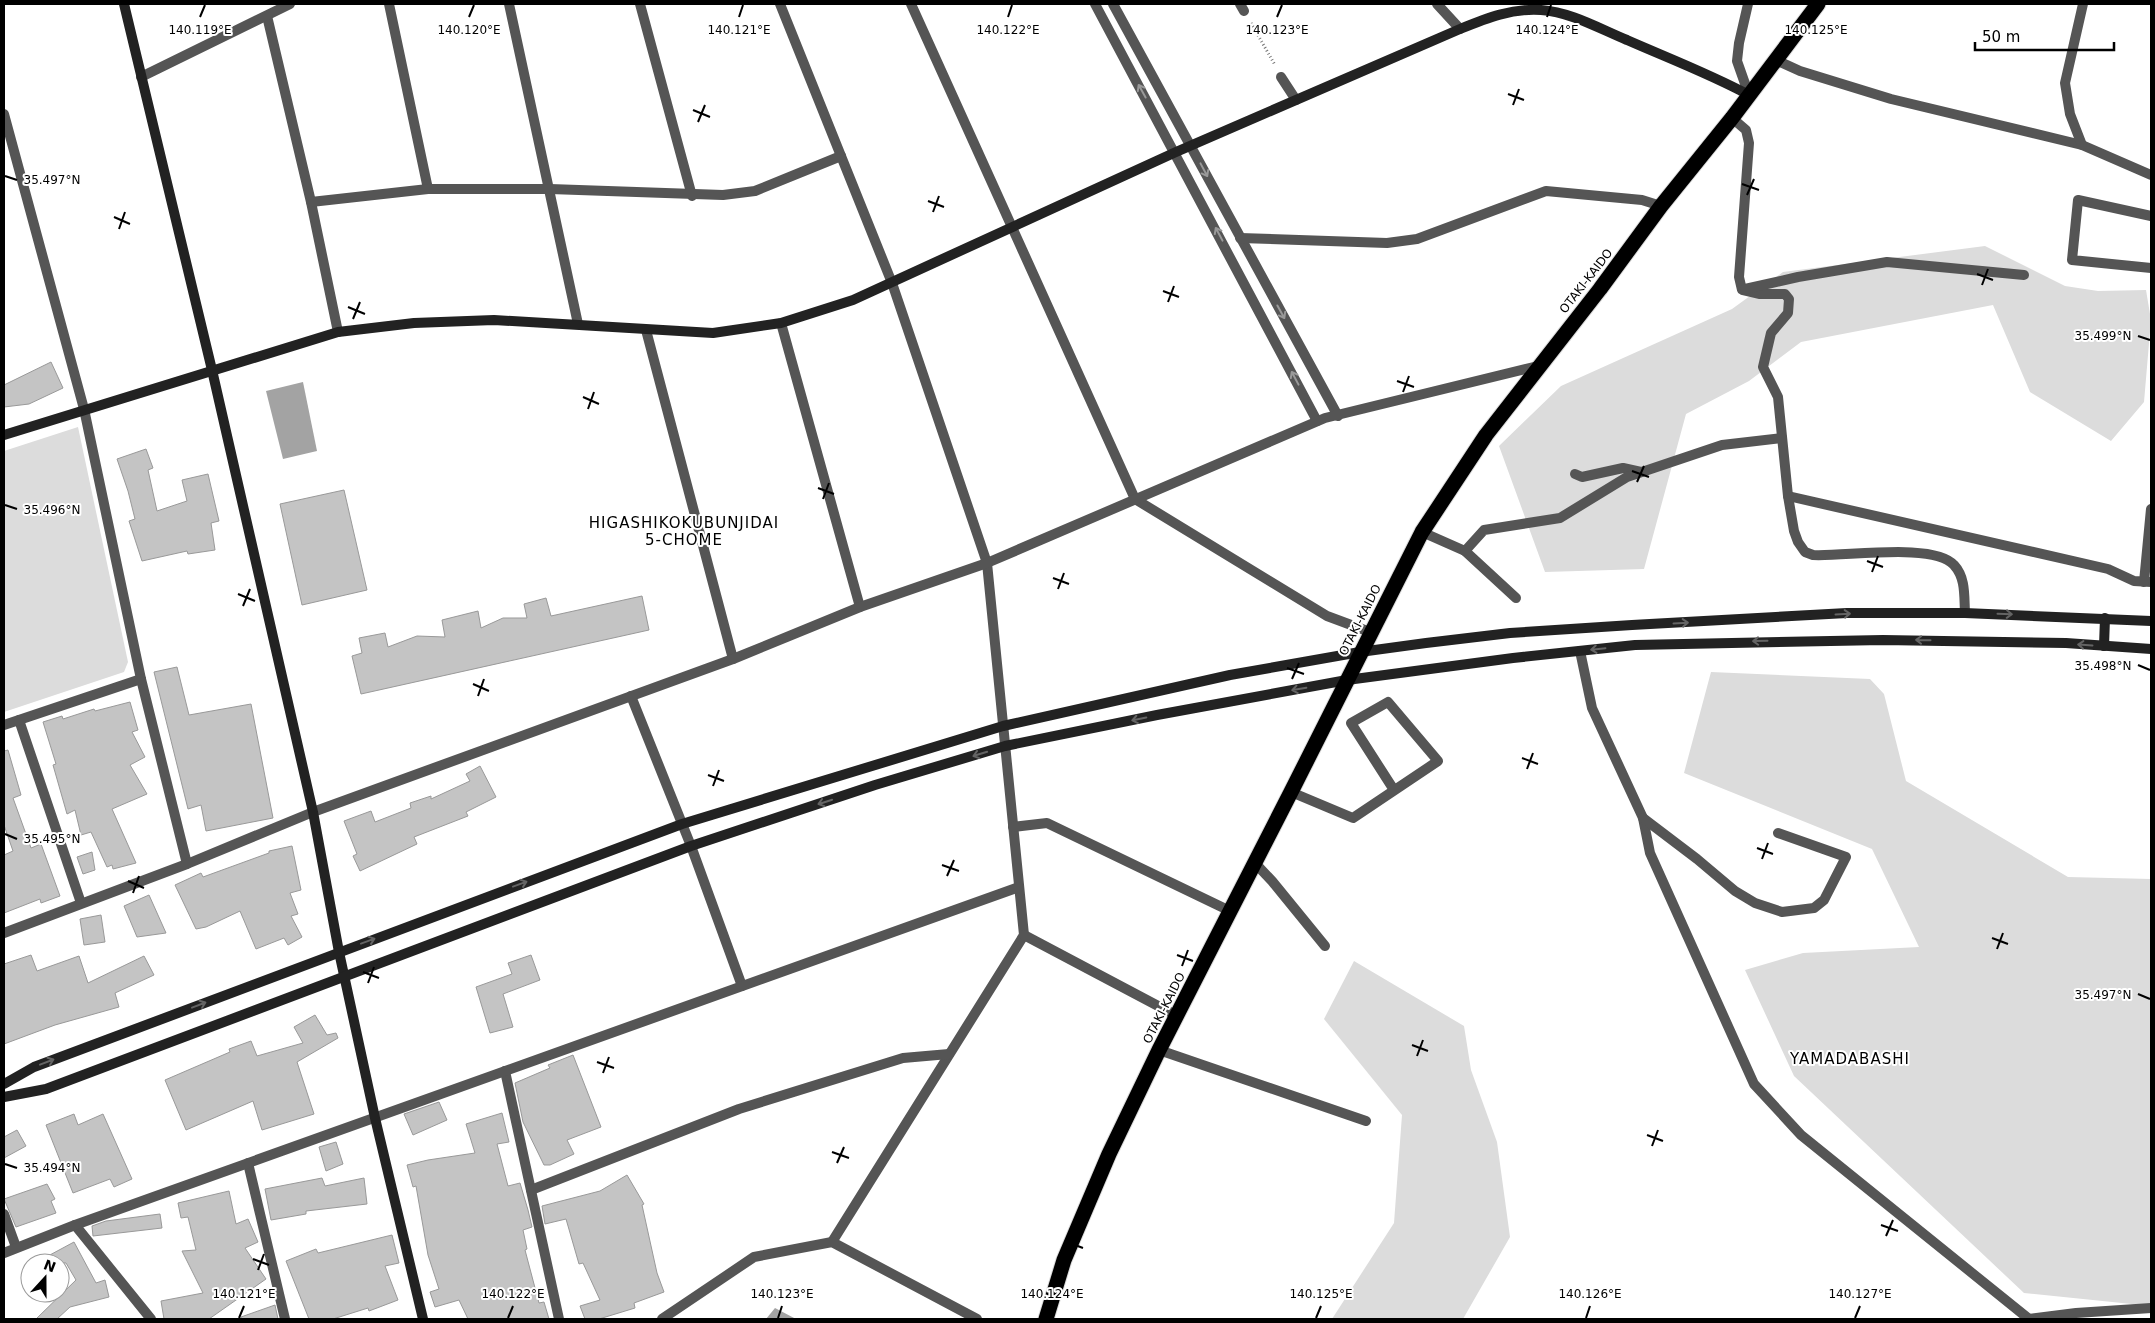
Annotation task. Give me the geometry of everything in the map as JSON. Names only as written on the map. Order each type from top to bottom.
[{"type":"highway","name":"OTAKI-KAIDO","points":[[1046,1319],[1064,1260],[1085,1207],[1159,1050],[1422,532],[1481,442],[1538,366],[1600,289],[1661,206],[1732,118],[1818,4]]},
{"type":"street","points":[[124,4],[212,370],[313,812],[339,952],[375,1118],[423,1319]]},
{"type":"street","points":[[141,77],[290,4]]},
{"type":"street","points":[[389,4],[428,188]]},
{"type":"street","points":[[509,4],[578,324]]},
{"type":"street","points":[[640,4],[692,196]]},
{"type":"street","points":[[780,4],[892,283],[987,563],[1024,935],[832,1242]]},
{"type":"street","points":[[911,4],[1010,227],[1135,498],[1327,616],[1370,632]]},
{"type":"street","points":[[1095,4],[1176,152],[1317,421]]},
{"type":"street","points":[[1114,4],[1338,416]]},
{"type":"street","points":[[1438,4],[1460,29]]},
{"type":"street","points":[[1748,4],[1739,43],[1738,61],[1749,96]]},
{"type":"street","points":[[2082,145],[2070,114],[2065,83],[2083,4]]},
{"type":"street","points":[[4,435],[338,332],[414,323],[494,320],[713,333],[781,323],[853,300],[1176,152],[1460,29],[1519,7],[1543,10],[1582,21],[1719,79],[1749,96]]},
{"type":"street","points":[[267,16],[311,202],[338,332]]},
{"type":"street","points":[[1776,60],[1800,71],[1890,99],[2082,145],[2151,175]]},
{"type":"street","points":[[1282,77],[1296,100]]},
{"type":"street","points":[[4,114],[84,409],[141,679],[187,864]]},
{"type":"street","points":[[1732,118],[1746,130],[1749,143],[1739,277],[1742,290]]},
{"type":"street","points":[[311,202],[428,188],[550,189],[692,196],[722,195],[755,191],[841,156]]},
{"type":"street","points":[[1240,238],[1388,243],[1417,239],[1546,191],[1642,200],[1661,206]]},
{"type":"street","points":[[2151,216],[2078,200],[2072,260],[2151,268]]},
{"type":"street","points":[[1742,290],[1798,277],[1887,262],[2024,275]]},
{"type":"street","points":[[1742,290],[1759,294],[1785,294],[1789,299],[1788,314],[1771,333],[1763,367],[1778,397],[1788,496],[1794,531],[1798,542],[1805,552],[1826,556],[1891,552],[1932,553],[1944,557],[1954,565],[1961,576],[1964,587],[1964,612]]},
{"type":"street","points":[[781,323],[860,607]]},
{"type":"street","points":[[646,330],[733,659]]},
{"type":"street","points":[[4,933],[187,864],[313,812],[733,659],[860,607],[987,563],[1317,421],[1538,366]]},
{"type":"street","points":[[1465,551],[1484,530],[1560,518],[1594,499],[1612,485],[1642,473],[1722,446],[1782,438]]},
{"type":"street","points":[[1575,474],[1582,477],[1623,468],[1642,473]]},
{"type":"street","points":[[1788,496],[2108,569],[2134,580],[2148,582],[2151,508]]},
{"type":"street","points":[[1422,532],[1465,551],[1516,598]]},
{"type":"street","points":[[4,1084],[34,1067],[682,824],[1003,726],[1230,675],[1360,652],[1510,633],[1632,625],[1847,613],[1964,612],[2151,621]]},
{"type":"street","points":[[2104,646],[2106,618]]},
{"type":"street","points":[[4,1097],[46,1089],[346,978],[691,846],[875,785],[1005,746],[1347,680],[1635,645],[1883,640],[2066,643],[2151,649]]},
{"type":"street","points":[[1580,651],[1592,708],[1643,818],[1650,854],[1754,1084],[1801,1135],[2029,1319],[2076,1313],[2151,1308]]},
{"type":"street","points":[[4,725],[141,679]]},
{"type":"street","points":[[631,696],[691,846],[742,986]]},
{"type":"street","points":[[1291,792],[1353,818],[1438,761],[1388,702],[1351,723],[1394,790]]},
{"type":"street","points":[[18,720],[81,903]]},
{"type":"street","points":[[1643,818],[1697,858],[1735,892],[1754,903],[1782,912],[1814,908],[1824,900],[1846,857],[1778,833]]},
{"type":"street","points":[[1013,827],[1047,823],[1230,911]]},
{"type":"street","points":[[1254,862],[1272,880],[1325,946]]},
{"type":"street","points":[[4,1253],[76,1225],[1019,887]]},
{"type":"street","points":[[1024,935],[1177,1016]]},
{"type":"street","points":[[1159,1050],[1366,1120]]},
{"type":"street","points":[[531,1190],[739,1109],[903,1058],[949,1054]]},
{"type":"street","points":[[506,1071],[560,1319]]},
{"type":"street","points":[[248,1163],[285,1319]]},
{"type":"street","points":[[4,1214],[16,1247]]},
{"type":"street","points":[[76,1225],[151,1319]]},
{"type":"street","points":[[662,1319],[754,1257],[832,1242],[977,1319]]},
{"type":"path","points":[[1242,8],[1282,77]]},
{"type":"shaded area","points":[[1985,246],[2065,286],[2098,291],[2146,290],[2151,320],[2144,402],[2111,441],[2030,392],[1993,305],[1801,342],[1749,381],[1686,414],[1644,569],[1545,572],[1499,446],[1561,386],[1732,309],[1783,272]]},
{"type":"shaded area","points":[[303,382],[317,451],[283,459],[266,391]]},
{"type":"shaded area","points":[[78,427],[128,662],[124,672],[4,712],[4,451]]},
{"type":"shaded area","points":[[1711,672],[1870,679],[1884,694],[1906,781],[2068,877],[2151,879],[2151,1306],[2024,1293],[1794,1076],[1745,970],[1803,953],[1919,947],[1872,849],[1684,773]]},
{"type":"shaded area","points":[[1354,961],[1464,1026],[1471,1070],[1497,1142],[1510,1237],[1463,1319],[1332,1319],[1394,1223],[1402,1115],[1324,1019]]},
{"type":"shaded area","points":[[775,1308],[796,1319],[766,1319]]},
{"type":"building","points":[[51,362],[63,388],[29,404],[4,407],[4,385]]},
{"type":"building","points":[[146,449],[153,468],[148,470],[157,511],[187,501],[182,480],[208,474],[219,521],[211,523],[215,550],[188,554],[187,551],[142,561],[129,521],[135,519],[117,459]]},
{"type":"building","points":[[344,490],[367,590],[302,605],[280,504]]},
{"type":"building","points":[[642,596],[649,630],[361,694],[352,656],[362,653],[359,638],[385,633],[388,647],[417,636],[445,637],[442,620],[478,611],[481,628],[503,618],[527,618],[524,604],[546,598],[551,616]]},
{"type":"building","points":[[177,667],[189,715],[251,704],[273,818],[206,831],[201,805],[188,809],[154,672]]},
{"type":"building","points":[[130,702],[138,730],[132,732],[145,757],[130,765],[147,794],[112,809],[136,863],[113,869],[112,865],[107,867],[91,832],[81,835],[75,810],[67,814],[53,765],[56,764],[43,722],[62,716],[63,719],[94,709],[95,711]]},
{"type":"building","points":[[8,750],[21,795],[13,798],[31,848],[41,844],[60,896],[41,903],[40,899],[4,913],[4,855],[13,851],[4,825],[4,751]]},
{"type":"building","points":[[480,766],[496,797],[466,812],[468,816],[414,837],[417,844],[360,871],[353,856],[357,854],[344,821],[371,811],[375,822],[411,808],[410,803],[431,796],[431,799],[470,781],[466,774]]},
{"type":"building","points":[[292,846],[301,890],[290,893],[298,914],[291,916],[302,937],[288,945],[284,938],[256,949],[240,911],[206,927],[196,929],[175,885],[201,873],[203,877],[269,853],[269,851]]},
{"type":"building","points":[[92,852],[95,870],[83,874],[77,857]]},
{"type":"building","points":[[149,895],[166,933],[137,937],[124,906]]},
{"type":"building","points":[[101,915],[105,942],[84,945],[80,919]]},
{"type":"building","points":[[31,955],[37,971],[79,956],[88,983],[144,956],[154,975],[115,993],[119,1007],[55,1025],[4,1044],[4,964]]},
{"type":"building","points":[[531,955],[540,980],[503,994],[513,1027],[490,1033],[476,987],[512,974],[508,963]]},
{"type":"building","points":[[315,1015],[327,1035],[336,1033],[338,1038],[297,1062],[314,1114],[262,1130],[253,1101],[186,1130],[165,1080],[230,1052],[229,1049],[251,1041],[257,1056],[303,1043],[294,1027]]},
{"type":"building","points":[[573,1055],[601,1127],[567,1140],[574,1154],[550,1165],[544,1165],[523,1122],[515,1083],[550,1068],[548,1065]]},
{"type":"building","points":[[439,1102],[447,1120],[413,1135],[404,1114]]},
{"type":"building","points":[[502,1113],[509,1142],[497,1144],[508,1186],[520,1183],[532,1227],[523,1230],[527,1249],[525,1250],[539,1303],[544,1302],[549,1319],[468,1319],[459,1300],[435,1307],[430,1292],[439,1289],[428,1255],[416,1186],[413,1187],[407,1165],[475,1153],[466,1124]]},
{"type":"building","points":[[74,1114],[78,1125],[103,1114],[132,1179],[114,1187],[110,1179],[73,1193],[46,1125]]},
{"type":"building","points":[[17,1130],[26,1146],[4,1158],[4,1137]]},
{"type":"building","points":[[336,1142],[343,1164],[326,1171],[319,1147]]},
{"type":"building","points":[[627,1175],[644,1204],[642,1205],[657,1273],[664,1292],[634,1303],[635,1308],[599,1319],[585,1319],[580,1306],[600,1300],[583,1263],[579,1264],[566,1219],[545,1224],[542,1206],[600,1191]]},
{"type":"building","points":[[322,1178],[325,1186],[364,1178],[367,1204],[306,1211],[306,1214],[271,1220],[265,1189]]},
{"type":"building","points":[[47,1184],[55,1199],[51,1201],[56,1213],[16,1227],[4,1199]]},
{"type":"building","points":[[229,1191],[236,1224],[248,1219],[258,1242],[245,1248],[266,1279],[209,1319],[164,1319],[161,1301],[203,1293],[182,1251],[196,1250],[188,1217],[181,1218],[178,1203]]},
{"type":"building","points":[[160,1214],[162,1228],[93,1236],[92,1226],[106,1221]]},
{"type":"building","points":[[392,1235],[399,1263],[385,1266],[398,1300],[369,1311],[368,1308],[333,1319],[309,1319],[286,1261],[316,1249],[318,1253]]},
{"type":"building","points":[[74,1242],[96,1283],[105,1280],[109,1297],[70,1307],[57,1319],[36,1319],[52,1303],[70,1303],[70,1286],[76,1280],[70,1270],[70,1253],[54,1253]]},
{"type":"building","points":[[275,1305],[278,1319],[241,1319],[241,1317]]},
{"type":"district","name":"HIGASHIKOKUBUNJIDAI 5-CHOME","points":[[684,532]]},
{"type":"district","name":"YAMADABASHI","points":[[1850,1059]]}]
